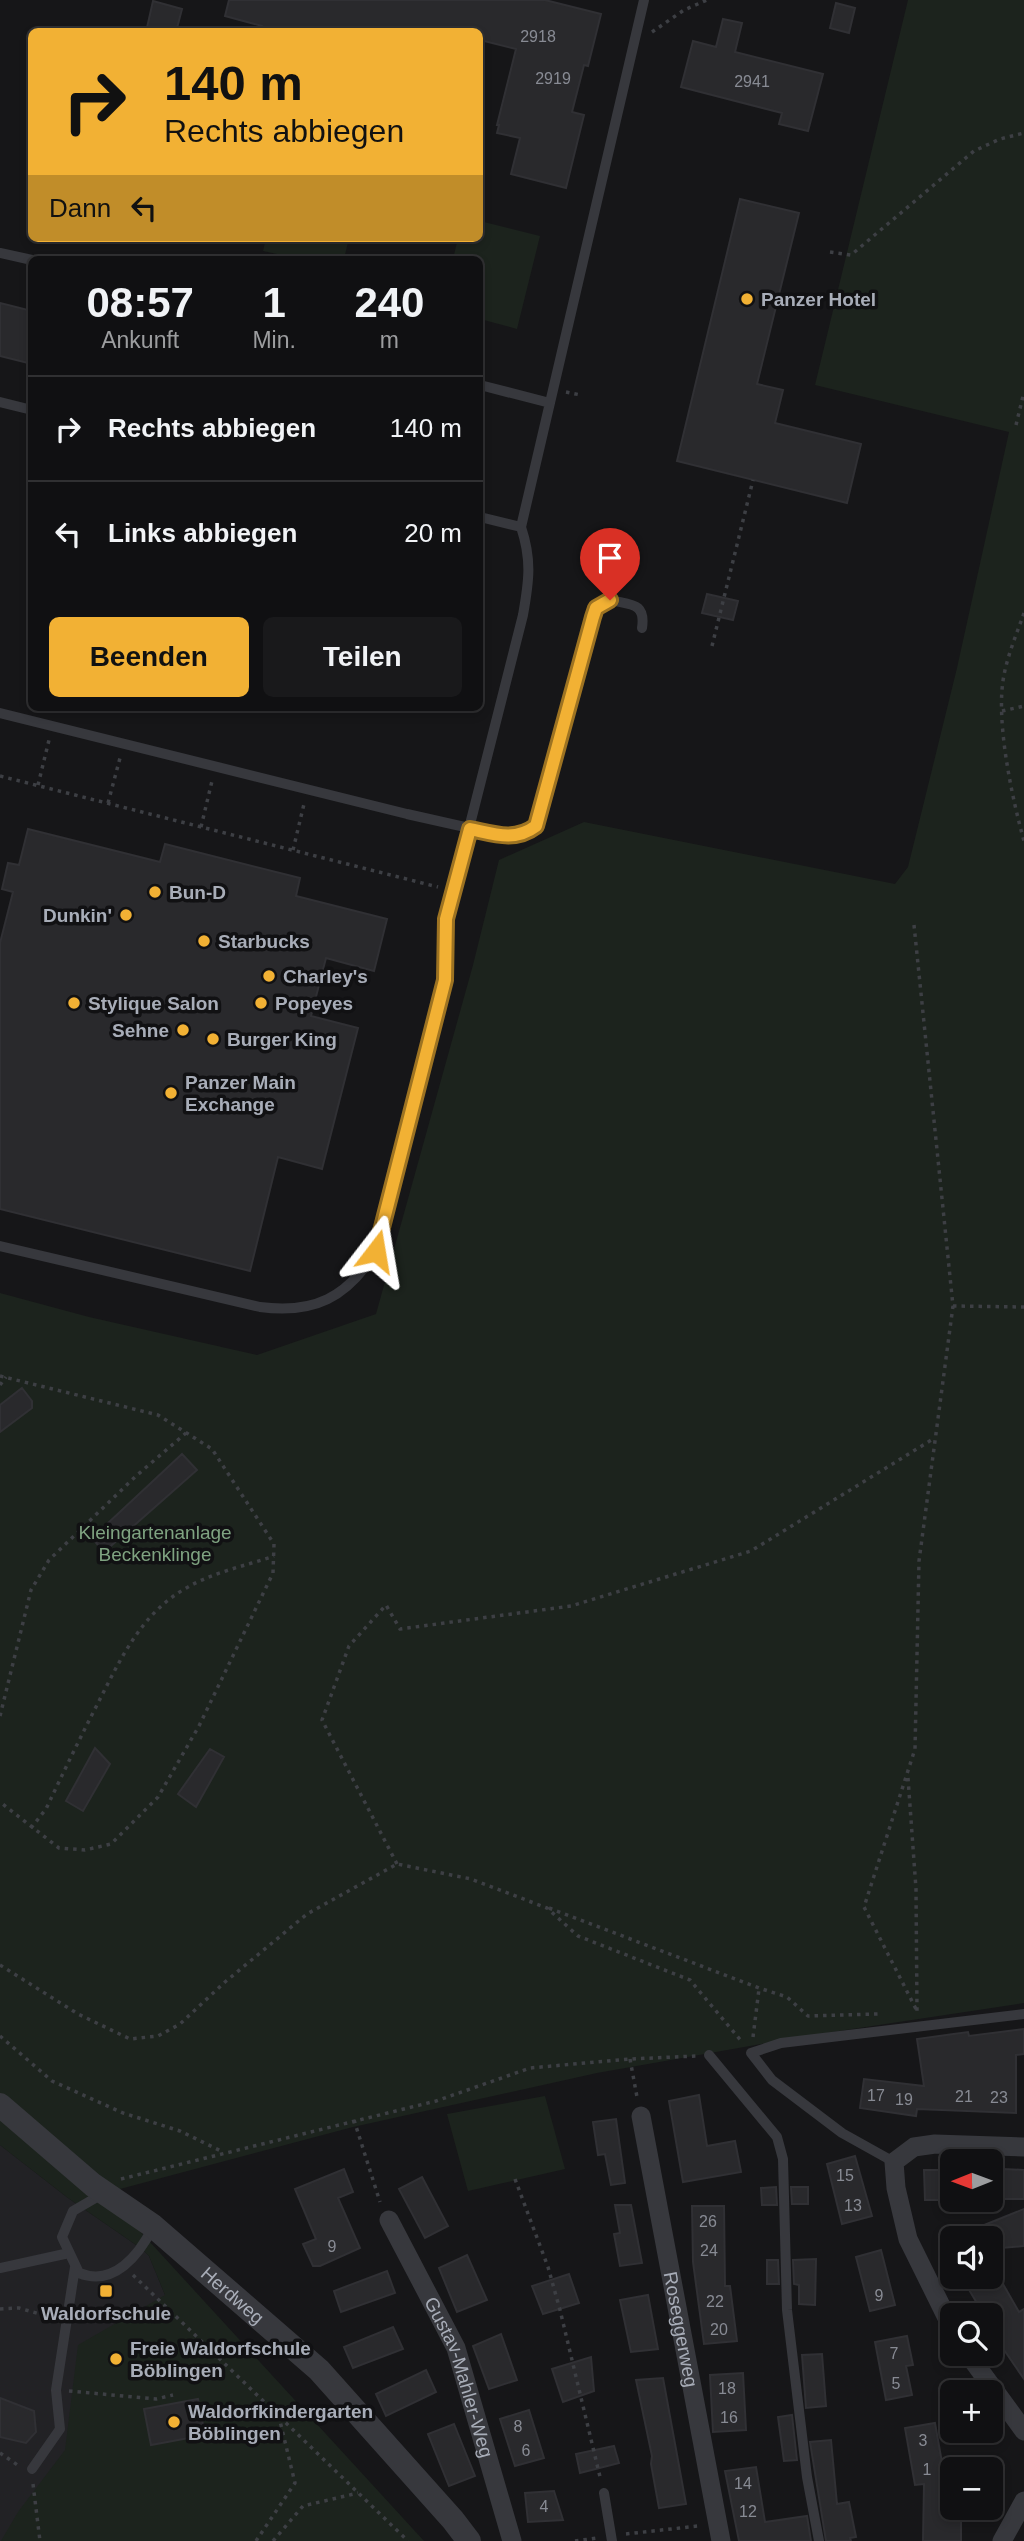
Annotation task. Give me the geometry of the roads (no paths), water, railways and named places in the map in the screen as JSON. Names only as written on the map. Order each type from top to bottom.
[{"type":"street","name":"Herdweg","points":[[0,2105],[99,2189],[153,2226],[318,2370],[469,2541]]},
{"type":"street","name":"Roseggerweg","points":[[641,2116],[719,2533]]},
{"type":"street","points":[[940,2304],[908,2239],[896,2188],[894,2162],[914,2147],[935,2144],[1024,2147]]},
{"type":"street","name":"Gustav-Mahler-Weg","points":[[389,2220],[456,2348],[512,2541]]},
{"type":"street","points":[[977,2366],[1024,2431]]},
{"type":"street","points":[[1002,2541],[1024,2501]]},
{"type":"lane","points":[[0,1246],[282,1310],[306,1308],[329,1300],[348,1287],[364,1271],[376,1251],[445,980],[446,919],[530,578],[528,550],[521,527],[644,0]]},
{"type":"lane","points":[[0,253],[28,259]]},
{"type":"lane","points":[[483,386],[550,403]]},
{"type":"lane","points":[[0,402],[28,409]]},
{"type":"lane","points":[[483,518],[521,527]]},
{"type":"lane","points":[[0,713],[510,837],[525,835],[536,826],[596,608],[610,600],[634,606],[644,617],[642,628]]},
{"type":"lane","points":[[894,2162],[842,2133],[772,2080],[751,2053],[781,2043],[1024,2014]]},
{"type":"lane","points":[[709,2055],[777,2137],[783,2159],[787,2310],[807,2477],[819,2541]]},
{"type":"lane","points":[[99,2189],[73,2211],[62,2237],[79,2273],[91,2277],[106,2276],[124,2266],[142,2249],[153,2226]]},
{"type":"lane","points":[[0,2268],[69,2253]]},
{"type":"lane","points":[[32,2469],[60,2430],[56,2390],[75,2267]]},
{"type":"lane","points":[[604,2493],[612,2538]]},
{"type":"place","name":"Panzer Hotel","points":[[747,299]]},
{"type":"place","name":"Bun-D","points":[[155,892]]},
{"type":"place","name":"Dunkin'","points":[[126,915]]},
{"type":"place","name":"Starbucks","points":[[204,941]]},
{"type":"place","name":"Charley's","points":[[269,976]]},
{"type":"place","name":"Stylique Salon","points":[[74,1003]]},
{"type":"place","name":"Popeyes","points":[[261,1003]]},
{"type":"place","name":"Sehne","points":[[183,1030]]},
{"type":"place","name":"Burger King","points":[[213,1039]]},
{"type":"place","name":"Panzer Main Exchange","points":[[171,1093]]},
{"type":"place","name":"Waldorfschule","points":[[106,2291]]},
{"type":"place","name":"Freie Waldorfschule Böblingen","points":[[116,2359]]},
{"type":"place","name":"Waldorfkindergarten Böblingen","points":[[174,2422]]},
{"type":"park label","name":"Kleingartenanlage Beckenklinge","points":[[155,1543]]}]
